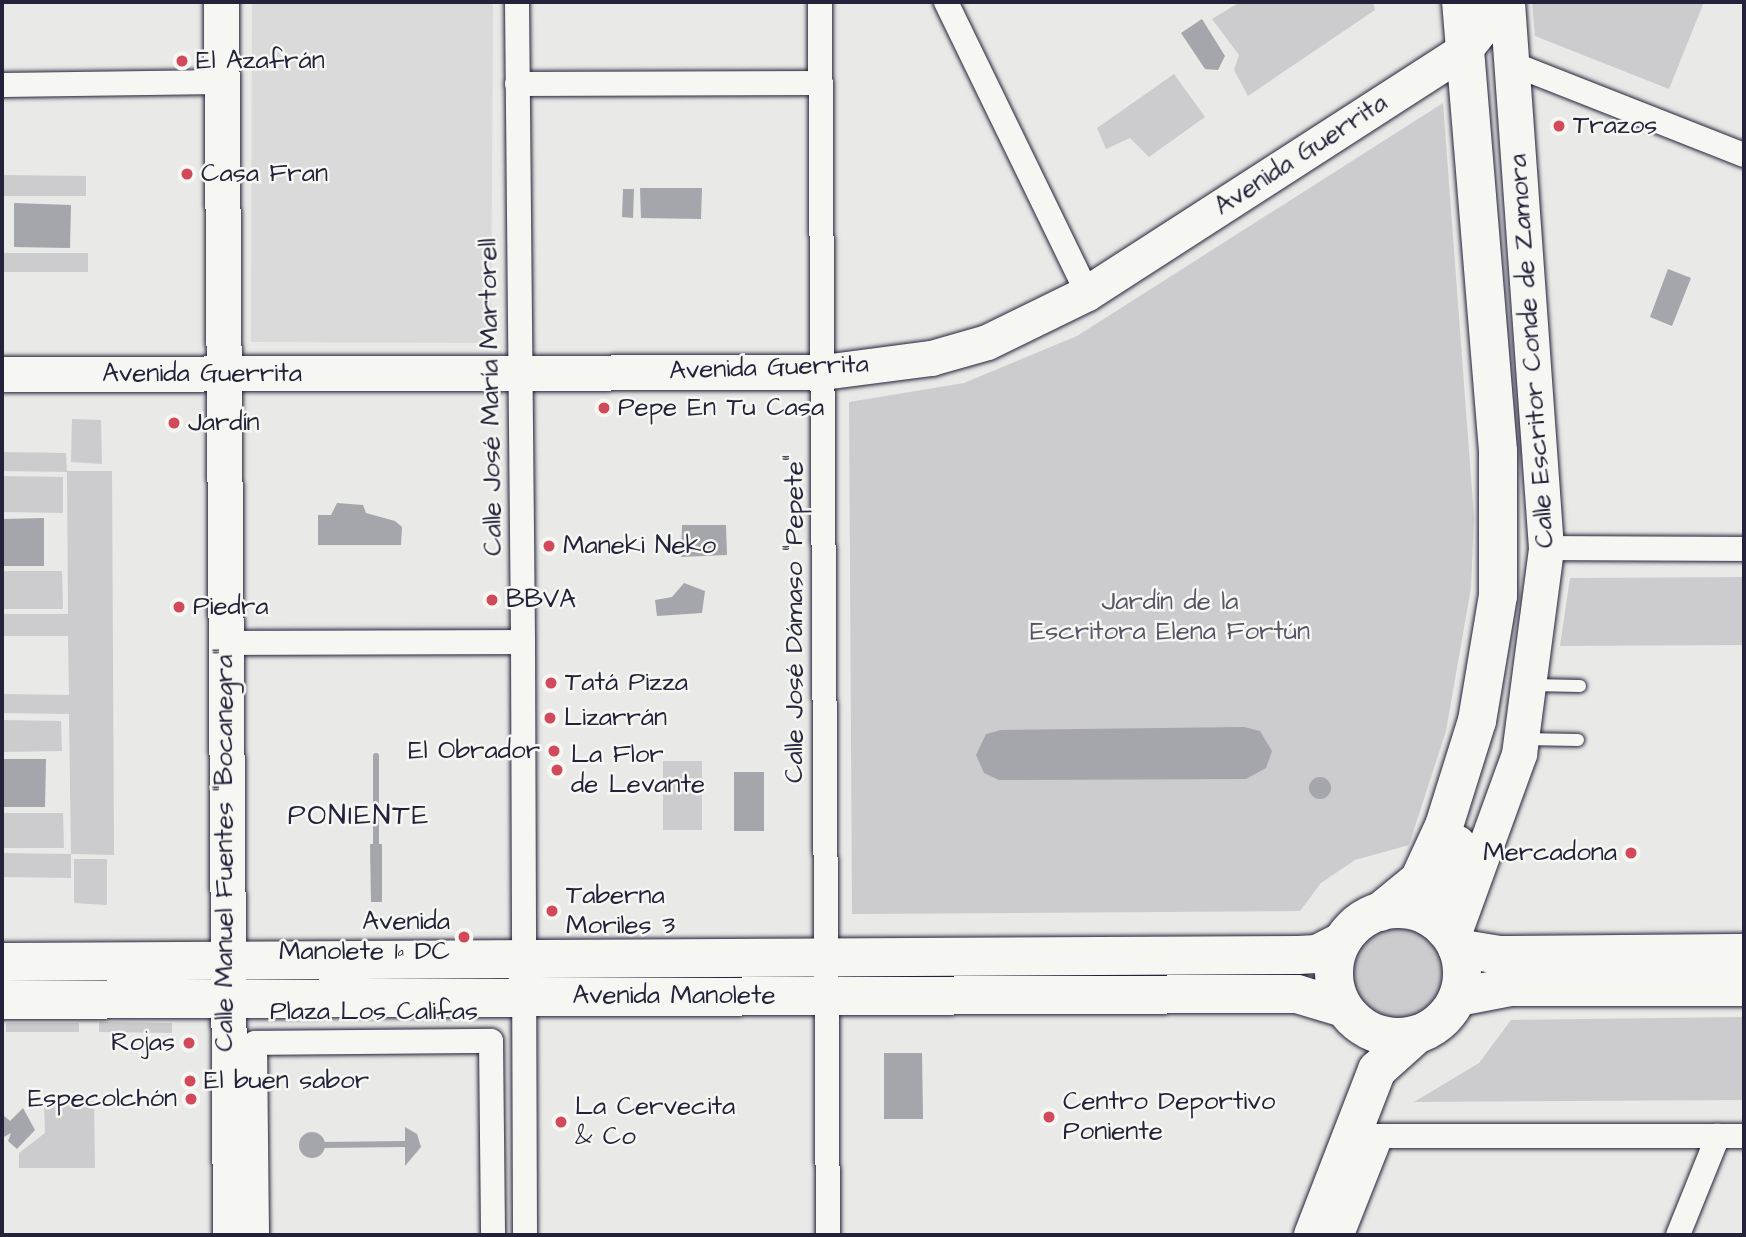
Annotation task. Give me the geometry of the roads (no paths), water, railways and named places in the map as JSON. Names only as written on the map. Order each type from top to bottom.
[{"type":"main road","name":"Calle Escritor Conde de Zamora","points":[[1380,912],[1419,880],[1444,826],[1477,721],[1498,596],[1498,451],[1483,14]]},
{"type":"main road","name":"Calle Escritor Conde de Zamora","points":[[1451,939],[1442,888],[1494,730],[1511,644],[1518,553],[1517,451],[1483,14]]},
{"type":"main road","points":[[1288,1235],[1354,1070],[1349,1014],[1334,975],[1341,942],[1380,912],[1415,911],[1451,939],[1499,955],[1744,953]]},
{"type":"main road","points":[[1451,939],[1458,997]]},
{"type":"main road","name":"Avenida Manolete","points":[[2,1000],[226,998],[826,957],[1298,955],[1318,954],[1341,942]]},
{"type":"main road","name":"Avenida Manolete","points":[[2,962],[226,960],[827,997],[1297,994],[1349,1014]]},
{"type":"main road","points":[[1313,1235],[1366,1137],[1377,1070],[1416,1035],[1434,1027],[1458,997],[1510,988],[1744,987]]},
{"type":"main road","points":[[1349,1014],[1383,1036],[1416,1035]]},
{"type":"street","name":"Calle Manuel Fuentes \"Bocanegra\"","points":[[220,2],[230,1235]]},
{"type":"street","name":"Calle José María Martorell","points":[[517,2],[525,1235]]},
{"type":"street","name":"Calle José Dámaso \"Pepete\"","points":[[820,2],[828,1235]]},
{"type":"street","points":[[946,2],[1087,293]]},
{"type":"street","name":"Avenida Guerrita","points":[[2,374],[823,372],[931,358],[987,342],[1087,293],[1483,14]]},
{"type":"street","name":"Calle Escritor Conde de Zamora","points":[[1451,939],[1522,739],[1532,685],[1546,548],[1513,64],[1483,14]]},
{"type":"street","points":[[1513,64],[1744,155]]},
{"type":"street","points":[[2,85],[221,82]]},
{"type":"street","points":[[517,84],[821,83]]},
{"type":"street","points":[[1546,548],[1744,549]]},
{"type":"street","points":[[224,643],[523,642]]},
{"type":"street","name":"Plaza Los Califas","points":[[257,1235],[255,1042],[491,1041],[493,1235]]},
{"type":"street","points":[[1678,1235],[1718,1136]]},
{"type":"street","points":[[1342,1235],[1366,1137],[1744,1136]]},
{"type":"lane","points":[[1532,685],[1580,686]]},
{"type":"lane","points":[[1522,739],[1578,740]]},
{"type":"waterway","points":[[376,756],[376,844]]},
{"type":"waterway","points":[[323,1145],[405,1144]]},
{"type":"place","name":"El Azafrán","points":[[182,61]]},
{"type":"place","name":"Trazos","points":[[1559,126]]},
{"type":"place","name":"Casa Fran","points":[[187,174]]},
{"type":"place","name":"Pepe En Tu Casa","points":[[604,408]]},
{"type":"place","name":"Jardín","points":[[174,423]]},
{"type":"place","name":"Maneki Neko","points":[[549,546]]},
{"type":"place","name":"BBVA","points":[[492,600]]},
{"type":"place","name":"Piedra","points":[[179,607]]},
{"type":"place","name":"Tatá Pizza","points":[[551,683]]},
{"type":"place","name":"Lizarrán","points":[[550,718]]},
{"type":"place","name":"El Obrador","points":[[554,751]]},
{"type":"place","name":"La Flor de Levante","points":[[557,770]]},
{"type":"place","name":"Mercadona","points":[[1631,853]]},
{"type":"place","name":"Taberna Moriles 3","points":[[552,911]]},
{"type":"place","name":"Avenida Manolete 1ª DC","points":[[464,937]]},
{"type":"place","name":"Rojas","points":[[189,1043]]},
{"type":"place","name":"El buen sabor","points":[[190,1081]]},
{"type":"place","name":"Especolchón","points":[[191,1099]]},
{"type":"place","name":"Centro Deportivo Poniente","points":[[1049,1117]]},
{"type":"place","name":"La Cervecita & Co","points":[[561,1122]]},
{"type":"district","name":"PONIENTE","points":[[359,816]]},
{"type":"park label","name":"Jardín de la Escritora Elena Fortún","points":[[1170,617]]}]
